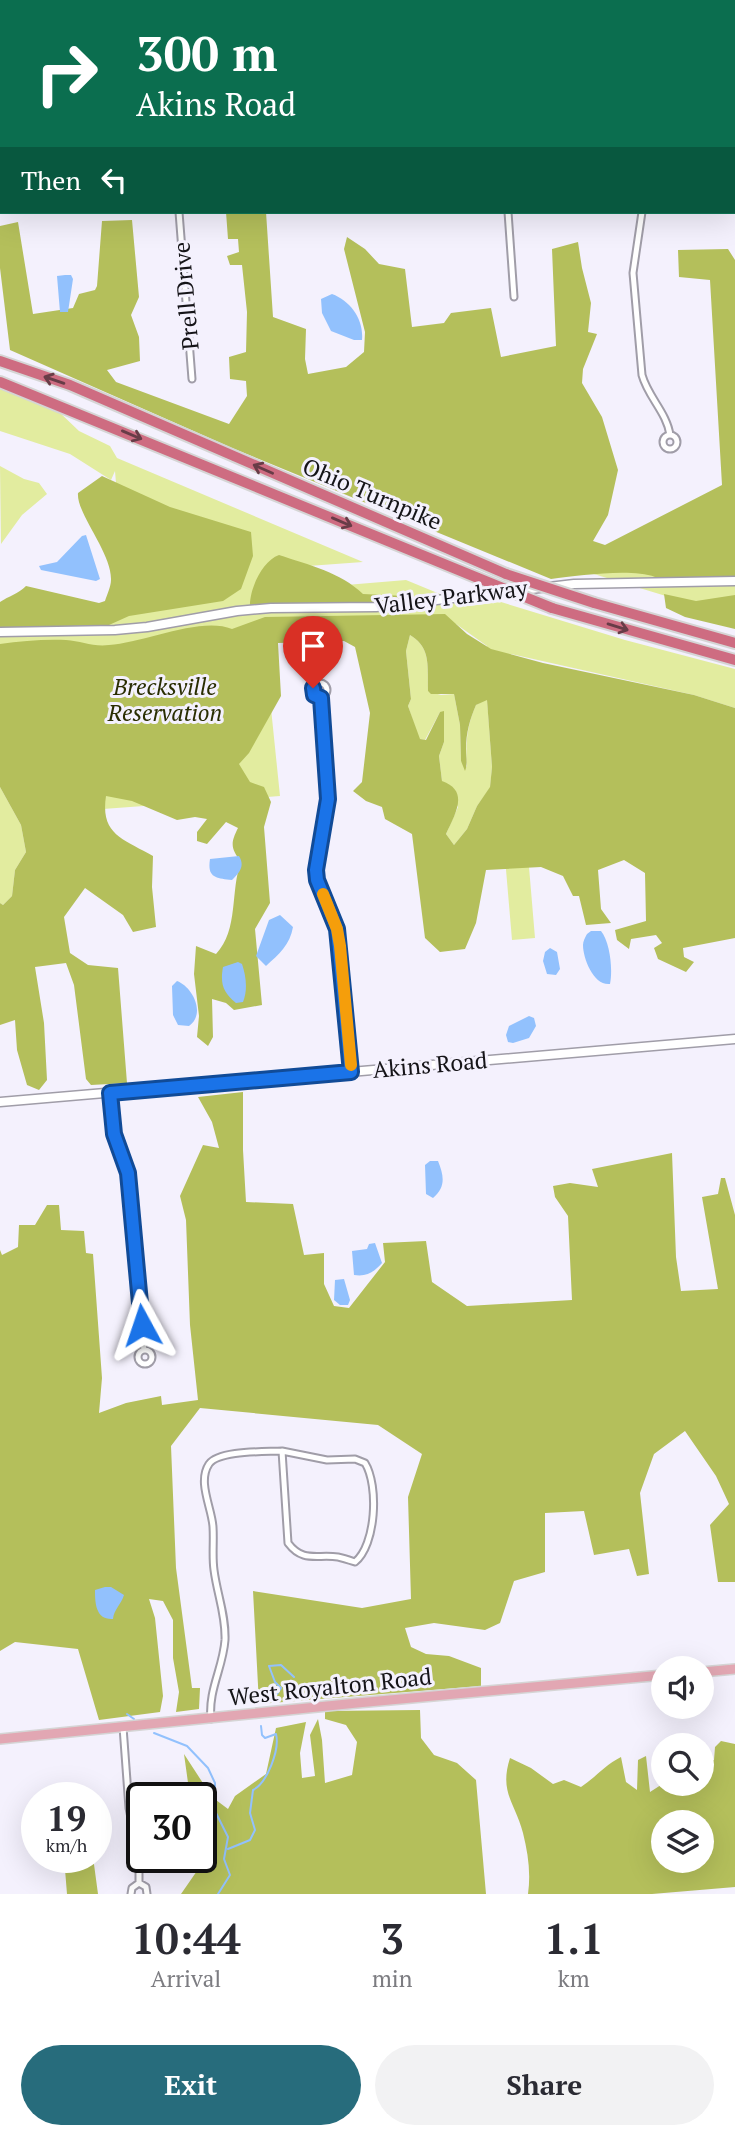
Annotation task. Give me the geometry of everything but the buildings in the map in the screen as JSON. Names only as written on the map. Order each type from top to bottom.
[{"type":"highway","name":"Ohio Turnpike","points":[[0,361],[70,385],[506,575],[735,643]]},
{"type":"highway","name":"Ohio Turnpike","points":[[0,382],[552,608],[735,660]]},
{"type":"main road","points":[[714,1671],[735,1669]]},
{"type":"main road","name":"West Royalton Road","points":[[0,1739],[651,1676]]},
{"type":"street","name":"Prell Drive","points":[[179,214],[192,379]]},
{"type":"street","points":[[508,214],[514,297]]},
{"type":"street","points":[[642,214],[633,280],[642,375],[646,388],[667,422],[670,435]]},
{"type":"street","name":"Valley Parkway","points":[[0,632],[115,630],[237,611],[376,607],[574,584],[735,581]]},
{"type":"street","points":[[321,698],[328,799],[316,870],[317,880],[338,937],[351,1072]]},
{"type":"street","name":"Akins Road","points":[[0,1102],[735,1039]]},
{"type":"street","points":[[110,1093],[114,1134],[128,1173],[144,1350]]},
{"type":"street","points":[[211,1719],[209,1702],[222,1657],[225,1626],[213,1566],[212,1518],[208,1506],[205,1472],[213,1460],[221,1456],[282,1451],[327,1460],[355,1459],[365,1463],[370,1474],[374,1517],[361,1557],[355,1562],[338,1557],[304,1556],[295,1552],[288,1543],[282,1451]]},
{"type":"street","points":[[123,1727],[129,1808],[139,1856],[139,1884]]},
{"type":"street","points":[[131,1894],[132,1888],[139,1884]]},
{"type":"street","points":[[139,1884],[146,1887],[147,1894]]},
{"type":"green space","points":[[226,214],[266,214],[273,317],[306,329],[305,359],[308,374],[346,367],[364,352],[365,332],[344,249],[347,237],[365,249],[379,264],[405,269],[412,327],[444,323],[451,313],[491,308],[501,357],[556,346],[552,249],[578,242],[591,303],[588,332],[597,334],[583,369],[582,383],[602,417],[618,470],[608,515],[593,541],[605,545],[722,485],[710,280],[679,277],[678,250],[728,249],[735,260],[735,577],[655,577],[618,573],[551,579],[232,448],[10,350],[0,268],[0,226],[18,222],[33,314],[73,308],[79,294],[95,290],[102,221],[132,220],[139,297],[131,315],[139,337],[140,361],[107,370],[116,382],[229,424],[247,396],[246,381],[230,379],[229,357],[246,352],[247,312],[242,265],[230,265],[227,256],[239,252],[238,239],[228,239]]},
{"type":"green space","name":"Brecksville Reservation","points":[[0,388],[57,410],[79,431],[110,446],[117,458],[363,562],[308,566],[310,588],[406,580],[469,606],[501,602],[625,640],[735,669],[735,708],[694,695],[511,654],[535,938],[512,940],[487,646],[456,624],[264,640],[280,796],[62,812],[0,662],[0,614],[126,604],[115,471],[111,480],[70,454],[0,431]]},
{"type":"green space","points":[[0,466],[24,479],[39,483],[47,494],[22,515],[1,544]]},
{"type":"green space","points":[[102,476],[170,507],[251,532],[253,556],[241,589],[223,601],[129,616],[109,625],[0,628],[0,602],[26,586],[99,603],[105,601],[111,582],[110,569],[82,511],[78,493]]},
{"type":"green space","points":[[735,553],[735,625],[692,604],[571,567]]},
{"type":"green space","points":[[279,555],[334,575],[363,594],[405,596],[398,603],[250,607],[258,577],[267,563]]},
{"type":"green space","points":[[664,594],[696,601],[735,595],[735,629],[685,617],[666,608]]},
{"type":"green space","points":[[445,614],[467,634],[491,649],[543,663],[694,695],[735,708],[735,938],[683,948],[684,957],[694,962],[686,972],[658,959],[654,948],[662,943],[656,935],[631,939],[629,949],[617,940],[615,930],[646,921],[645,873],[624,860],[598,870],[601,909],[611,923],[586,925],[579,896],[573,896],[563,876],[541,867],[486,870],[476,923],[465,949],[440,952],[425,938],[412,834],[385,819],[382,807],[366,801],[353,791],[362,782],[370,713],[355,647],[344,641],[278,643],[281,696],[249,753],[239,764],[250,782],[264,787],[271,802],[264,827],[270,903],[255,929],[262,1005],[234,1010],[226,1003],[212,999],[213,1037],[208,1046],[197,1037],[199,1016],[194,974],[196,946],[216,954],[228,933],[241,862],[233,846],[238,828],[226,822],[207,844],[197,841],[197,832],[207,819],[195,817],[177,820],[132,801],[106,796],[105,809],[111,828],[124,840],[153,856],[152,887],[156,927],[133,932],[123,915],[85,888],[64,917],[70,953],[88,965],[118,968],[127,1083],[91,1085],[86,1079],[74,985],[66,963],[35,967],[44,1023],[47,1080],[39,1090],[27,1085],[17,1050],[15,1020],[0,1025],[0,903],[3,905],[12,896],[15,870],[26,852],[21,825],[0,787],[0,644],[58,640],[109,645],[188,628],[219,626],[232,629],[265,617]],"holes":[[[410,635],[417,640],[427,659],[428,691],[431,694],[454,694],[460,725],[461,761],[465,771],[470,721],[476,705],[487,700],[492,767],[490,787],[477,806],[467,829],[454,845],[446,834],[456,811],[458,797],[451,785],[442,781],[439,756],[444,742],[444,711],[440,712],[426,740],[420,739],[408,706],[411,699],[406,651]]]},
{"type":"green space","points":[[410,635],[425,652],[428,691],[441,695],[454,694],[460,725],[461,761],[467,767],[471,720],[476,705],[487,699],[492,767],[490,788],[477,806],[467,829],[454,845],[446,834],[458,807],[442,781],[439,756],[444,742],[440,712],[425,740],[419,739],[408,706],[411,699],[406,651]]},
{"type":"green space","points":[[0,787],[21,825],[26,852],[15,870],[12,896],[3,905],[0,903]]},
{"type":"green space","points":[[243,1092],[246,1202],[293,1204],[304,1255],[324,1253],[324,1284],[334,1306],[349,1308],[385,1262],[383,1243],[426,1241],[432,1282],[467,1306],[572,1300],[568,1216],[555,1197],[553,1186],[570,1183],[598,1187],[592,1169],[672,1153],[676,1257],[681,1291],[718,1289],[702,1197],[718,1194],[721,1178],[725,1178],[735,1215],[735,1582],[718,1582],[710,1525],[729,1504],[716,1476],[685,1431],[654,1454],[640,1493],[649,1574],[637,1576],[629,1549],[594,1555],[584,1511],[545,1513],[545,1572],[514,1581],[500,1623],[485,1630],[434,1623],[405,1628],[411,1647],[426,1654],[449,1656],[481,1668],[481,1686],[259,1704],[253,1591],[362,1608],[411,1599],[408,1497],[422,1454],[378,1425],[200,1408],[171,1446],[176,1568],[192,1688],[200,1688],[199,1709],[176,1712],[179,1692],[173,1658],[173,1620],[163,1601],[149,1599],[155,1618],[163,1696],[160,1712],[99,1720],[78,1649],[15,1642],[0,1651],[0,1250],[2,1255],[18,1247],[19,1225],[35,1225],[47,1205],[59,1205],[61,1230],[84,1231],[86,1253],[93,1254],[102,1378],[99,1413],[126,1403],[161,1396],[162,1405],[198,1400],[190,1325],[186,1220],[180,1196],[203,1145],[219,1148],[212,1122],[198,1097]]},
{"type":"green space","points":[[420,1710],[421,1738],[434,1755],[457,1763],[476,1780],[486,1894],[181,1894],[196,1873],[217,1873],[217,1801],[228,1809],[235,1796],[266,1774],[276,1728],[306,1722],[300,1753],[302,1778],[315,1776],[310,1735],[318,1719],[325,1783],[352,1775],[357,1742],[346,1725],[325,1719],[325,1711]]},
{"type":"green space","points":[[721,1741],[735,1744],[735,1887],[652,1894],[528,1894],[529,1871],[523,1833],[507,1789],[510,1758],[531,1768],[553,1784],[564,1780],[581,1787],[621,1757],[626,1782],[637,1790],[638,1760],[646,1756],[651,1796],[714,1796],[715,1747]]},
{"type":"green space","points":[[184,1754],[202,1782],[188,1782]]},
{"type":"green space","points":[[65,1873],[95,1873],[98,1894],[67,1894]]},
{"type":"water","points":[[71,275],[73,279],[68,312],[60,312],[57,276]]},
{"type":"water","points":[[332,294],[345,301],[355,312],[361,325],[362,340],[354,340],[331,331],[322,313],[321,299]]},
{"type":"water","points":[[86,535],[100,579],[96,581],[41,570],[39,566],[57,562]]},
{"type":"water","points":[[239,856],[241,869],[232,880],[211,873],[210,859]]},
{"type":"water","points":[[280,915],[293,927],[292,933],[283,949],[266,966],[256,956],[269,920]]},
{"type":"water","points":[[591,931],[601,931],[607,942],[611,964],[610,984],[599,981],[587,964],[583,944]]},
{"type":"water","points":[[550,948],[557,952],[560,969],[556,975],[547,974],[543,961],[545,952]]},
{"type":"water","points":[[238,962],[242,964],[246,988],[243,1002],[236,1003],[222,983],[222,973],[223,967]]},
{"type":"water","points":[[177,981],[188,989],[197,1008],[197,1015],[189,1026],[178,1025],[173,1015],[172,986]]},
{"type":"water","points":[[529,1016],[534,1018],[536,1026],[529,1038],[508,1042],[506,1035],[509,1026]]},
{"type":"water","points":[[430,1161],[438,1161],[442,1176],[440,1190],[433,1198],[426,1194],[425,1165]]},
{"type":"water","points":[[375,1243],[382,1263],[370,1273],[354,1275],[352,1251],[367,1249],[369,1244]]},
{"type":"water","points":[[344,1279],[350,1300],[348,1305],[340,1305],[334,1300],[335,1280]]},
{"type":"water","points":[[111,1587],[124,1595],[113,1619],[103,1617],[96,1606],[95,1590]]},
{"type":"waterway","points":[[261,1699],[277,1694],[281,1688],[275,1682],[269,1666],[281,1665],[294,1677]]},
{"type":"waterway","points":[[127,1714],[134,1719]]},
{"type":"waterway","points":[[228,1849],[250,1840],[255,1830],[250,1813],[253,1790],[267,1773],[277,1741],[276,1734],[265,1738],[261,1726]]},
{"type":"waterway","points":[[154,1733],[187,1746],[208,1768],[215,1783],[215,1811],[228,1837],[224,1859],[230,1875],[218,1894]]},
{"type":"slow traffic","points":[[323,894],[337,929],[340,946],[351,1065]]},
{"type":"route","points":[[142,1325],[128,1173],[114,1134],[110,1093],[351,1072],[340,946],[337,929],[317,880],[316,870],[328,799],[321,698],[314,695],[313,688]]}]
